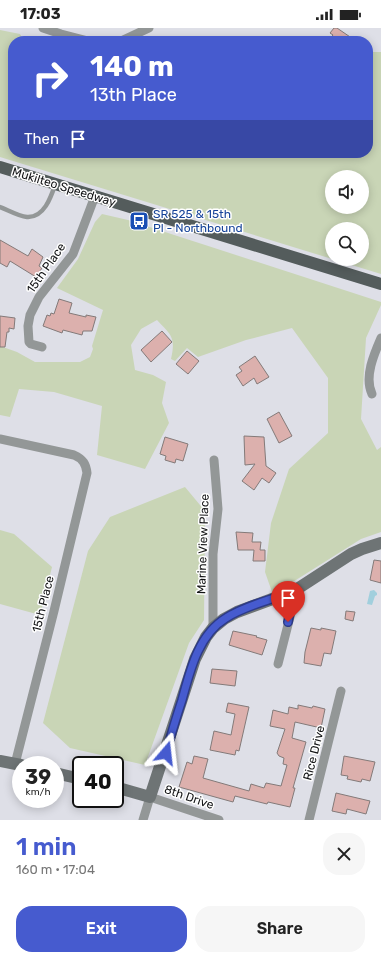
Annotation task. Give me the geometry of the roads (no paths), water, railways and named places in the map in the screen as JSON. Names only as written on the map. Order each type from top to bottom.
[{"type":"main road","name":"Mukilteo Speedway","points":[[0,167],[381,284]]},
{"type":"street","points":[[43,28],[69,36]]},
{"type":"street","points":[[131,36],[149,28]]},
{"type":"street","name":"15th Place","points":[[42,348],[29,342],[28,326],[30,315],[39,297],[73,254],[95,196]]},
{"type":"street","points":[[372,394],[370,388],[370,374],[375,352],[381,338]]},
{"type":"street","name":"15th Place","points":[[0,439],[74,455],[80,458],[86,466],[87,473],[20,756]]},
{"type":"street","name":"Marine View Place","points":[[213,628],[213,554],[218,509],[214,460]]},
{"type":"street","points":[[143,820],[195,659],[206,637],[213,628],[224,618],[294,591],[351,554],[381,543]]},
{"type":"street","points":[[278,664],[292,609],[294,591]]},
{"type":"street","name":"Rice Drive","points":[[309,820],[341,691]]},
{"type":"street","points":[[0,761],[12,764]]},
{"type":"street","points":[[124,790],[150,797]]},
{"type":"street","name":"8th Drive","points":[[150,797],[219,820]]},
{"type":"lane","points":[[0,207],[29,217],[40,213],[50,199],[56,183]]},
{"type":"water","points":[[374,590],[377,595],[375,596],[372,605],[367,604],[370,591]]},
{"type":"place","name":"SR 525 & 15th Pl - Northbound","points":[[139,221]]}]
